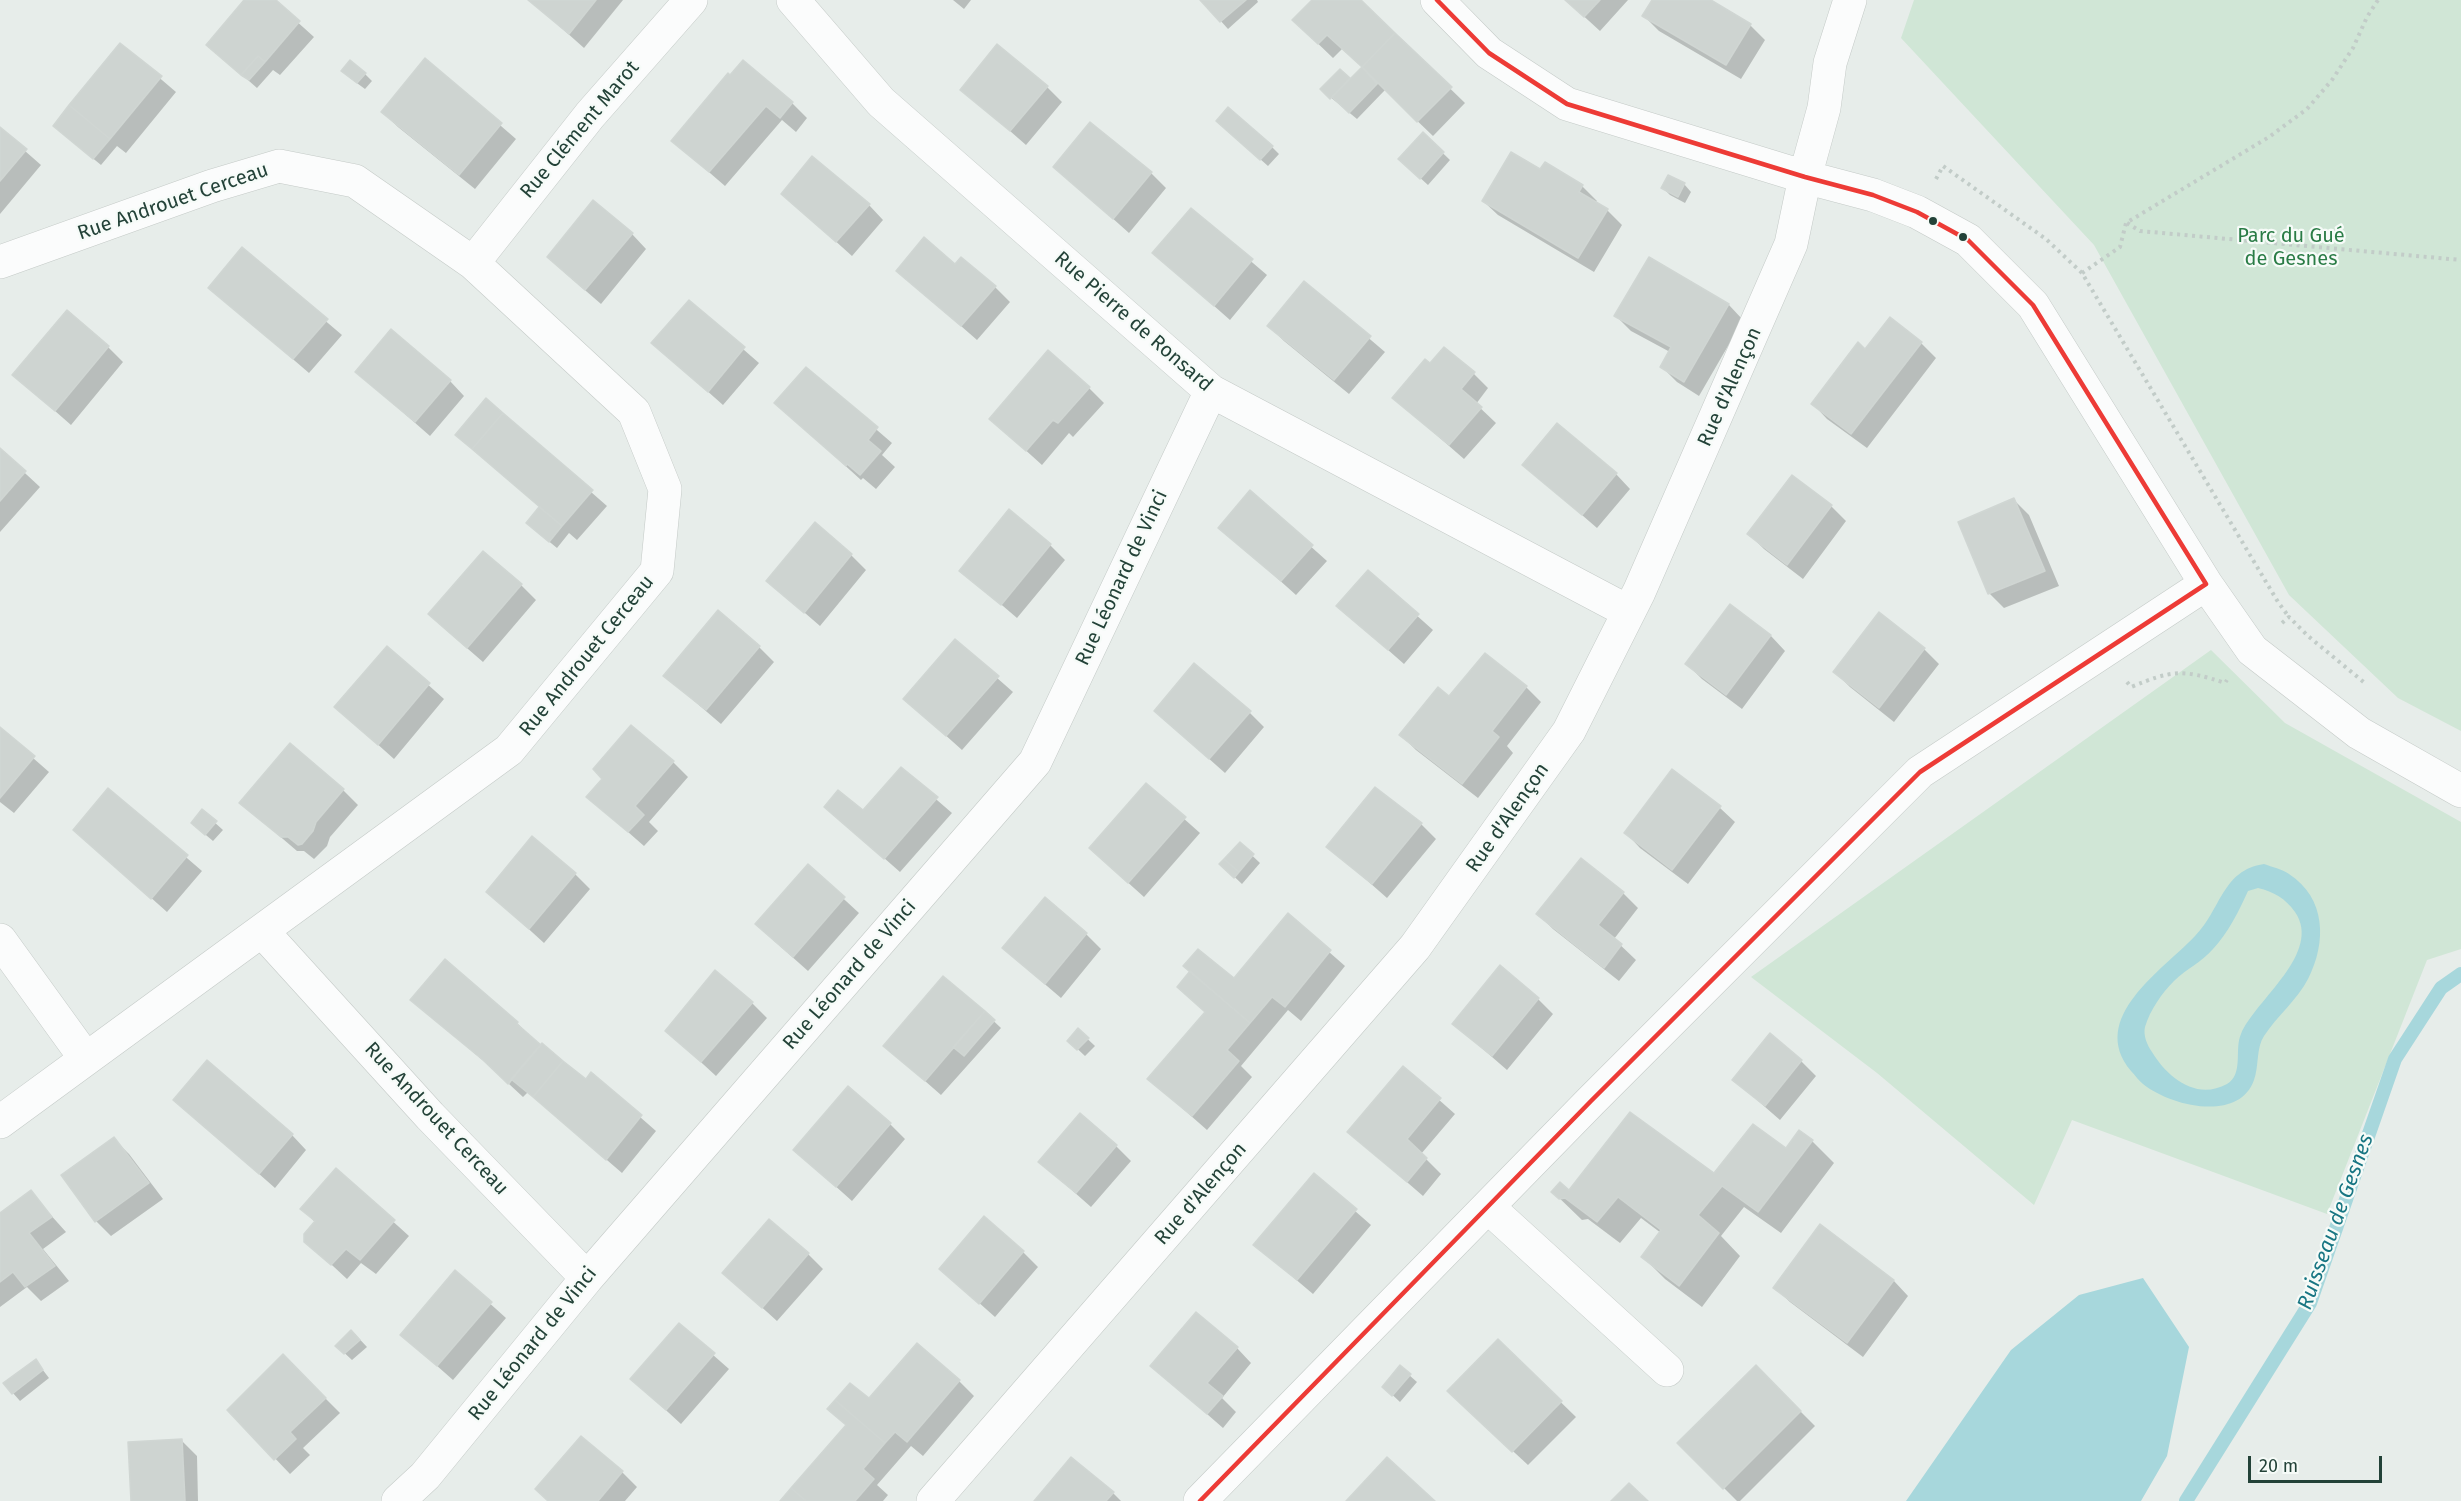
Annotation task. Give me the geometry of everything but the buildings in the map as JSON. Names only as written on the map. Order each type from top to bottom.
[{"type":"street","name":"Rue Clément Marot","points":[[473,263],[590,115],[691,0]]},
{"type":"street","name":"Rue Pierre de Ronsard","points":[[793,0],[881,102],[1211,391],[1629,612]]},
{"type":"street","points":[[1437,0],[1489,53],[1567,104],[1805,177],[1873,195],[1917,212],[1968,240],[2032,305],[2206,584],[2252,650],[2359,733],[2461,791]]},
{"type":"street","name":"Rue d'Alençon","points":[[933,1501],[1415,947],[1569,731],[1629,612],[1780,274],[1791,244],[1805,177],[1824,108],[1830,63],[1850,0]]},
{"type":"street","name":"Rue Androuet Cerceau","points":[[0,262],[212,186],[279,166],[355,182],[473,263],[634,412],[665,489],[657,570],[509,750],[262,931],[430,1116],[587,1278]]},
{"type":"street","name":"Rue Léonard de Vinci","points":[[398,1501],[425,1476],[587,1278],[1035,762],[1211,391]]},
{"type":"street","points":[[1200,1501],[1920,772],[2206,584]]},
{"type":"street","points":[[0,1122],[262,931]]},
{"type":"street","points":[[0,940],[86,1059]]},
{"type":"street","points":[[1488,1207],[1667,1370]]},
{"type":"path","points":[[2289,617],[2082,273],[2120,246],[2126,223],[2269,137],[2307,109],[2332,80],[2353,48],[2367,17],[2379,0]]},
{"type":"path","points":[[2126,223],[2140,231],[2461,260]]},
{"type":"green space","name":"Parc du Gué de Gesnes","points":[[1914,0],[2461,0],[2461,731],[2398,698],[2289,595],[2094,245],[1901,38]]},
{"type":"green space","points":[[2211,650],[2285,723],[2461,822],[2461,949],[2427,960],[2327,1214],[2072,1120],[2034,1205],[1877,1073],[1751,977]]},
{"type":"water","points":[[2264,864],[2283,871],[2301,884],[2310,895],[2320,922],[2320,936],[2314,965],[2303,987],[2261,1041],[2254,1080],[2246,1093],[2234,1102],[2219,1106],[2186,1104],[2155,1092],[2142,1083],[2131,1071],[2120,1051],[2118,1032],[2123,1014],[2135,996],[2204,926],[2231,883],[2239,874]],"holes":[[[2258,888],[2283,899],[2295,912],[2301,928],[2300,944],[2284,976],[2248,1021],[2241,1034],[2237,1068],[2232,1080],[2215,1089],[2194,1088],[2174,1078],[2158,1061],[2146,1040],[2147,1021],[2157,1002],[2170,986],[2209,954],[2224,936],[2248,891]]]},
{"type":"water","points":[[2143,1278],[2189,1347],[2167,1456],[2141,1501],[1906,1501],[2011,1350],[2079,1295]]},
{"type":"waterway","name":"Ruisseau de Gesnes","points":[[2186,1501],[2310,1303],[2395,1059],[2441,988],[2461,974]]},
{"type":"transit line","points":[[1437,0],[1489,53],[1567,104],[1805,177],[1873,195],[1917,212],[1968,240],[2033,305],[2206,584]]},
{"type":"transit line","points":[[1200,1501],[1591,1101],[1920,772],[2206,584]]}]
